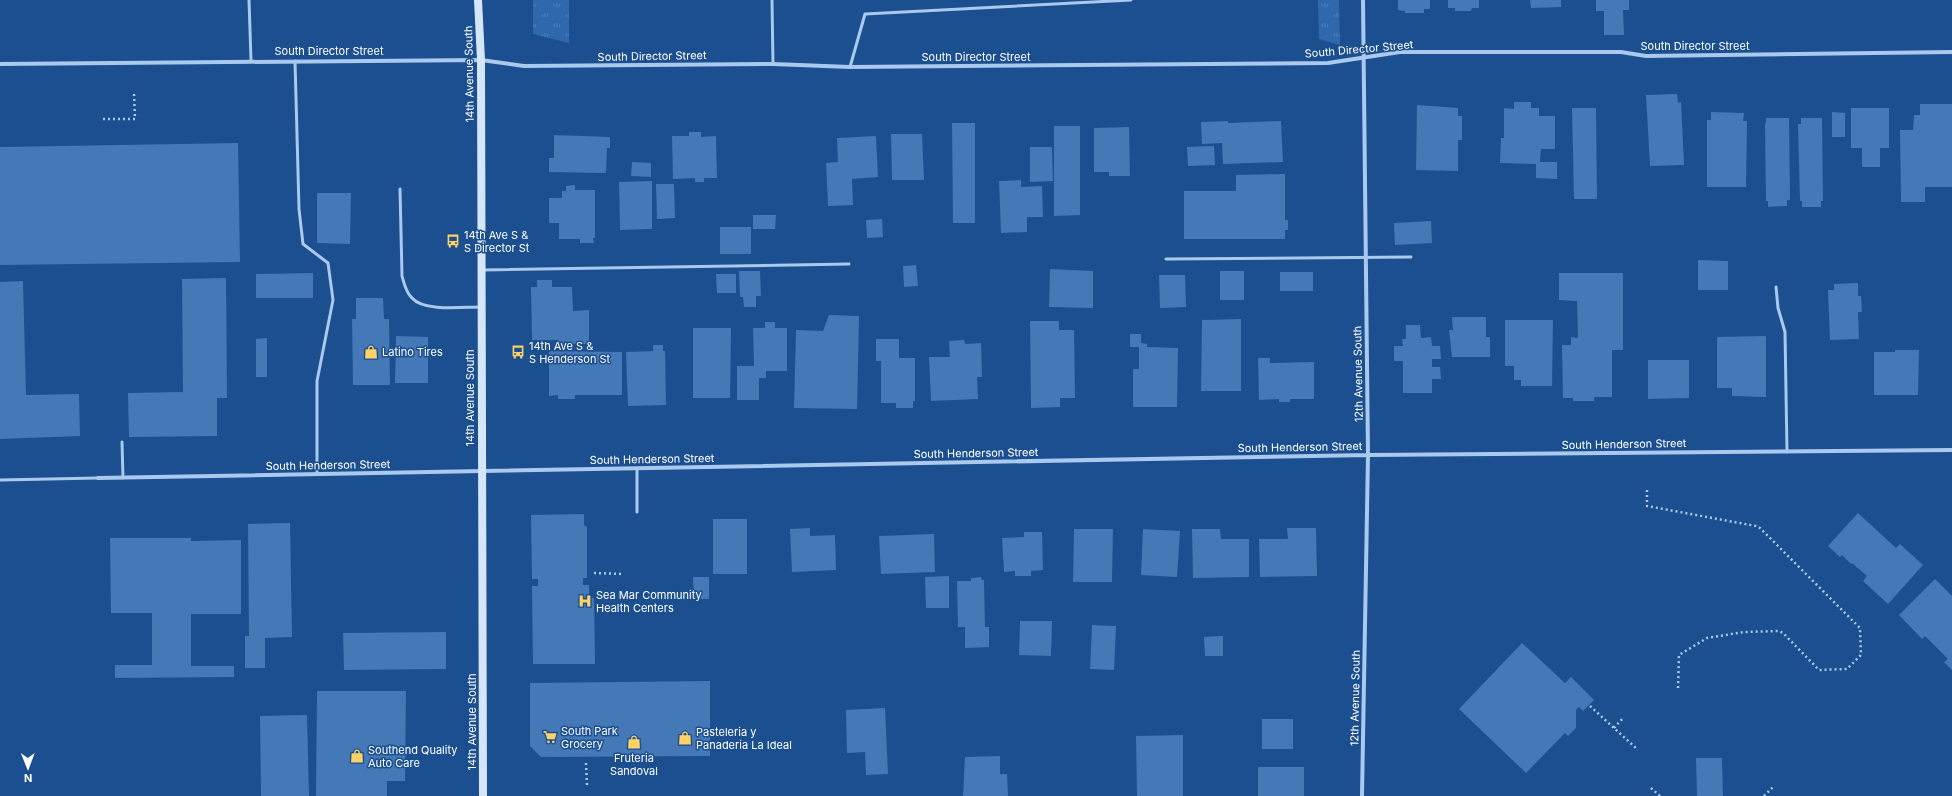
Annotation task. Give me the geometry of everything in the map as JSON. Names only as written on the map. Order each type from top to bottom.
[{"type":"main road","name":"14th Avenue South","points":[[478,0],[481,60],[483,796]]},
{"type":"street","name":"12th Avenue South","points":[[1362,796],[1368,455],[1365,57],[1363,0]]},
{"type":"street","name":"South Director Street","points":[[0,64],[251,60],[481,60],[524,66],[773,64],[850,66],[1328,63],[1400,52],[1621,52],[1646,56],[1952,52]]},
{"type":"street","name":"South Henderson Street","points":[[98,478],[1368,455],[1952,450]]},
{"type":"lane","points":[[249,0],[251,60]]},
{"type":"lane","points":[[772,0],[773,64]]},
{"type":"lane","points":[[850,66],[865,14],[1131,0]]},
{"type":"lane","points":[[295,61],[299,209],[303,244],[328,264],[333,300],[317,381],[317,474]]},
{"type":"lane","points":[[400,189],[402,276],[406,289],[412,298],[421,305],[433,307],[481,307]]},
{"type":"lane","points":[[1166,259],[1411,257]]},
{"type":"lane","points":[[481,270],[849,264]]},
{"type":"lane","points":[[1776,287],[1778,308],[1786,332],[1787,452]]},
{"type":"lane","points":[[122,442],[123,478]]},
{"type":"lane","points":[[637,469],[637,512]]},
{"type":"lane","name":"South Henderson Street","points":[[0,480],[98,478]]},
{"type":"path","points":[[103,119],[135,119],[134,93]]},
{"type":"path","points":[[1648,490],[1648,506],[1760,528],[1860,628],[1861,655],[1847,669],[1819,670],[1779,631],[1744,632],[1707,638],[1679,655],[1678,690]]},
{"type":"path","points":[[594,573],[624,574]]},
{"type":"path","points":[[1590,706],[1638,750]]},
{"type":"path","points":[[1614,728],[1623,718]]},
{"type":"path","points":[[586,763],[587,785]]},
{"type":"path","points":[[1764,796],[1773,787]]},
{"type":"path","points":[[1651,788],[1660,796]]},
{"type":"green space","points":[[533,0],[569,0],[569,43],[533,34]]},
{"type":"green space","points":[[1318,0],[1339,0],[1340,45],[1319,39]]},
{"type":"building","points":[[1398,0],[1430,0],[1430,9],[1424,9],[1424,13],[1405,13],[1405,11],[1398,10]]},
{"type":"building","points":[[1448,0],[1479,0],[1479,8],[1472,8],[1471,11],[1455,11],[1455,8],[1448,8]]},
{"type":"building","points":[[1530,0],[1561,0],[1561,7],[1531,8]]},
{"type":"building","points":[[1596,0],[1629,0],[1629,10],[1623,10],[1624,35],[1604,35],[1604,11],[1596,11]]},
{"type":"building","points":[[1677,94],[1678,103],[1681,102],[1684,165],[1650,166],[1646,95]]},
{"type":"building","points":[[1514,102],[1531,102],[1531,108],[1539,108],[1539,116],[1555,116],[1555,149],[1541,149],[1540,162],[1557,162],[1557,179],[1536,178],[1536,164],[1500,163],[1501,138],[1504,138],[1504,108],[1514,109]]},
{"type":"building","points":[[1920,104],[1952,104],[1952,187],[1925,187],[1925,202],[1901,202],[1900,130],[1913,130],[1914,115],[1920,115]]},
{"type":"building","points":[[1417,105],[1458,108],[1458,116],[1462,116],[1462,140],[1458,140],[1458,171],[1416,170]]},
{"type":"building","points":[[1572,108],[1596,108],[1597,199],[1574,199]]},
{"type":"building","points":[[1851,108],[1889,108],[1889,148],[1880,148],[1880,167],[1862,167],[1862,148],[1851,148]]},
{"type":"building","points":[[1711,112],[1744,113],[1743,121],[1747,121],[1746,187],[1707,187],[1707,120],[1711,120]]},
{"type":"building","points":[[1832,112],[1845,113],[1845,137],[1832,137]]},
{"type":"building","points":[[1766,118],[1789,118],[1790,200],[1787,200],[1787,206],[1768,207],[1768,201],[1766,201]]},
{"type":"building","points":[[1801,118],[1822,118],[1823,201],[1821,201],[1821,207],[1802,207],[1802,201],[1800,201],[1798,124],[1801,124]]},
{"type":"building","points":[[1228,121],[1228,123],[1281,121],[1283,162],[1223,164],[1222,143],[1202,144],[1201,122]]},
{"type":"building","points":[[952,123],[975,123],[975,223],[953,223]]},
{"type":"building","points":[[1054,126],[1080,126],[1080,215],[1054,216]]},
{"type":"building","points":[[1129,127],[1130,176],[1109,176],[1109,172],[1094,172],[1094,128]]},
{"type":"building","points":[[689,132],[701,132],[701,137],[716,136],[717,178],[704,178],[704,182],[695,182],[695,178],[673,179],[672,136],[689,136]]},
{"type":"building","points":[[891,134],[922,134],[924,180],[892,180]]},
{"type":"building","points":[[554,135],[610,137],[610,148],[607,148],[606,173],[549,172],[549,158],[554,158]]},
{"type":"building","points":[[876,136],[878,177],[852,179],[853,205],[828,206],[826,163],[838,162],[837,138]]},
{"type":"building","points":[[238,143],[240,262],[0,265],[0,147]]},
{"type":"building","points":[[1214,146],[1215,165],[1188,166],[1187,147]]},
{"type":"building","points":[[1030,147],[1052,147],[1053,181],[1030,182]]},
{"type":"building","points":[[632,162],[651,163],[651,177],[631,176]]},
{"type":"building","points":[[1285,174],[1285,220],[1288,220],[1288,230],[1285,230],[1285,239],[1184,239],[1184,191],[1236,191],[1236,175]]},
{"type":"building","points":[[1021,180],[1021,187],[1042,186],[1043,217],[1027,217],[1027,232],[1001,233],[999,181]]},
{"type":"building","points":[[652,181],[652,229],[620,230],[619,182]]},
{"type":"building","points":[[656,184],[674,184],[675,218],[657,219]]},
{"type":"building","points":[[575,185],[575,190],[595,190],[594,243],[580,243],[580,239],[559,239],[559,223],[549,223],[549,198],[562,198],[562,191],[566,191],[566,186]]},
{"type":"building","points":[[317,193],[351,193],[350,244],[317,243]]},
{"type":"building","points":[[753,215],[776,215],[775,229],[753,229]]},
{"type":"building","points":[[882,219],[883,237],[867,238],[866,220]]},
{"type":"building","points":[[1431,221],[1432,243],[1395,245],[1394,223]]},
{"type":"building","points":[[720,227],[751,227],[751,254],[720,254]]},
{"type":"building","points":[[1698,260],[1728,261],[1728,290],[1698,290]]},
{"type":"building","points":[[916,265],[918,286],[904,287],[903,266]]},
{"type":"building","points":[[1050,269],[1093,271],[1093,308],[1049,307]]},
{"type":"building","points":[[739,271],[760,271],[761,296],[756,296],[756,307],[744,307],[743,297],[740,297]]},
{"type":"building","points":[[1220,271],[1244,271],[1244,300],[1220,300]]},
{"type":"building","points":[[1280,272],[1313,272],[1313,291],[1280,291]]},
{"type":"building","points":[[313,273],[313,298],[256,298],[256,274]]},
{"type":"building","points":[[1559,273],[1623,273],[1623,350],[1612,350],[1612,397],[1594,397],[1594,401],[1573,401],[1573,398],[1563,398],[1562,345],[1571,345],[1571,337],[1578,338],[1577,301],[1559,300]]},
{"type":"building","points":[[716,274],[736,274],[736,293],[717,293]]},
{"type":"building","points":[[1159,275],[1185,275],[1186,307],[1160,308]]},
{"type":"building","points":[[226,278],[227,398],[217,398],[217,436],[129,437],[128,393],[183,392],[182,279]]},
{"type":"building","points":[[537,280],[552,280],[552,287],[572,287],[573,311],[589,310],[589,344],[558,344],[558,340],[532,340],[531,287],[537,287]]},
{"type":"building","points":[[23,281],[26,395],[79,394],[80,436],[0,439],[0,282]]},
{"type":"building","points":[[1858,283],[1858,296],[1861,296],[1862,312],[1858,312],[1859,339],[1830,340],[1828,290],[1834,290],[1834,284]]},
{"type":"building","name":"Latino Tires","points":[[356,298],[383,298],[384,319],[389,319],[390,385],[353,385],[352,319],[356,319]]},
{"type":"building","points":[[829,315],[859,316],[857,409],[794,408],[796,330],[823,331]]},
{"type":"building","points":[[1452,317],[1486,317],[1486,337],[1490,337],[1490,357],[1452,357],[1449,330],[1453,330]]},
{"type":"building","points":[[1241,319],[1241,391],[1201,391],[1202,320]]},
{"type":"building","points":[[1505,320],[1553,320],[1552,386],[1521,386],[1521,380],[1514,380],[1514,366],[1505,366]]},
{"type":"building","points":[[1030,321],[1059,321],[1059,330],[1074,330],[1075,398],[1060,398],[1060,407],[1031,408]]},
{"type":"building","points":[[765,322],[775,322],[775,328],[787,328],[787,371],[766,371],[766,378],[759,378],[759,400],[737,400],[737,366],[754,366],[753,328],[765,328]]},
{"type":"building","points":[[1406,325],[1420,325],[1421,338],[1431,337],[1432,346],[1440,346],[1441,359],[1432,359],[1432,367],[1440,367],[1441,379],[1432,379],[1432,393],[1403,393],[1403,361],[1394,361],[1394,346],[1403,346],[1402,339],[1406,339]]},
{"type":"building","points":[[693,328],[731,328],[730,398],[693,398]]},
{"type":"building","points":[[1130,334],[1141,334],[1141,343],[1147,344],[1147,347],[1178,348],[1177,407],[1133,407],[1133,369],[1139,369],[1139,347],[1130,347]]},
{"type":"building","points":[[396,336],[428,337],[428,383],[395,383]]},
{"type":"building","points":[[1766,336],[1766,397],[1732,396],[1732,388],[1717,388],[1717,337]]},
{"type":"building","points":[[267,338],[267,377],[256,377],[256,339]]},
{"type":"building","points":[[876,339],[899,339],[899,358],[915,358],[915,401],[913,401],[913,408],[896,408],[896,403],[881,403],[881,361],[876,361]]},
{"type":"building","points":[[964,340],[965,344],[981,343],[982,377],[977,377],[978,399],[931,401],[929,357],[950,357],[949,341]]},
{"type":"building","points":[[653,345],[663,345],[663,351],[665,351],[666,405],[628,406],[626,352],[653,351]]},
{"type":"building","points":[[1895,350],[1919,350],[1918,395],[1874,395],[1874,352],[1895,352]]},
{"type":"building","points":[[549,351],[622,352],[622,395],[575,395],[575,399],[558,399],[558,395],[549,396]]},
{"type":"building","points":[[1258,358],[1270,358],[1270,363],[1314,362],[1314,399],[1290,399],[1290,402],[1279,402],[1279,399],[1259,400]]},
{"type":"building","points":[[1648,360],[1689,360],[1689,398],[1648,399]]},
{"type":"building","points":[[1858,513],[1896,548],[1900,544],[1923,565],[1888,604],[1863,581],[1867,576],[1842,555],[1840,557],[1828,546]]},
{"type":"building","points":[[584,514],[584,525],[587,527],[587,578],[583,578],[583,585],[589,585],[589,598],[594,598],[595,664],[533,664],[532,586],[538,586],[538,579],[532,579],[531,515]]},
{"type":"building","points":[[713,519],[747,519],[747,574],[713,574]]},
{"type":"building","points":[[290,523],[292,637],[265,638],[265,668],[245,668],[245,636],[249,636],[248,524]]},
{"type":"building","points":[[810,528],[810,536],[835,535],[836,570],[792,572],[790,529]]},
{"type":"building","points":[[1287,528],[1316,528],[1317,576],[1260,577],[1259,539],[1288,539]]},
{"type":"building","points":[[1074,529],[1113,529],[1112,582],[1073,582]]},
{"type":"building","points":[[1143,529],[1180,531],[1177,577],[1141,575]]},
{"type":"building","points":[[1192,529],[1220,529],[1221,539],[1249,539],[1249,577],[1193,578]]},
{"type":"building","points":[[1024,532],[1042,532],[1043,570],[1031,571],[1031,576],[1015,576],[1015,571],[1004,572],[1002,538],[1024,537]]},
{"type":"building","points":[[934,534],[935,572],[881,574],[879,536]]},
{"type":"building","points":[[110,538],[191,538],[191,541],[241,540],[241,614],[191,614],[191,666],[234,666],[234,677],[115,678],[115,665],[152,665],[152,613],[111,613]]},
{"type":"building","points":[[949,576],[949,608],[926,608],[925,577]]},
{"type":"building","points":[[693,577],[709,577],[709,599],[694,599]]},
{"type":"building","points":[[981,577],[982,580],[984,580],[985,627],[989,627],[989,647],[965,648],[965,627],[958,627],[957,581],[971,581],[971,578]]},
{"type":"building","points":[[1935,579],[1952,596],[1952,670],[1944,662],[1948,659],[1925,636],[1922,639],[1899,615]]},
{"type":"building","points":[[1020,621],[1052,621],[1051,656],[1019,655]]},
{"type":"building","points":[[1092,625],[1116,626],[1114,670],[1090,669]]},
{"type":"building","points":[[446,632],[446,669],[344,670],[343,633]]},
{"type":"building","points":[[1223,636],[1223,656],[1205,656],[1204,637]]},
{"type":"building","points":[[1522,643],[1565,683],[1571,677],[1594,700],[1583,711],[1579,707],[1576,710],[1576,728],[1568,736],[1565,733],[1526,773],[1459,709]]},
{"type":"building","points":[[710,681],[710,756],[541,757],[530,746],[530,683]]},
{"type":"building","points":[[317,691],[406,691],[405,781],[387,781],[387,796],[316,796]]},
{"type":"building","points":[[885,708],[888,774],[866,775],[865,752],[847,753],[846,710]]},
{"type":"building","points":[[307,715],[309,796],[261,796],[260,716]]},
{"type":"building","points":[[1262,719],[1293,719],[1293,749],[1262,749]]},
{"type":"building","points":[[1183,735],[1183,796],[1137,796],[1136,736]]},
{"type":"building","points":[[1000,756],[1000,774],[1007,774],[1008,796],[963,796],[965,757]]},
{"type":"building","points":[[1696,758],[1722,758],[1723,796],[1697,796]]},
{"type":"building","points":[[1258,767],[1304,767],[1304,796],[1258,796]]},
{"type":"place","name":"14th Ave S & S Director St","points":[[453,241]]},
{"type":"place","name":"Latino Tires","points":[[371,352]]},
{"type":"place","name":"14th Ave S & S Henderson St","points":[[518,352]]},
{"type":"place","name":"Sea Mar Community Health Centers","points":[[585,601]]},
{"type":"place","name":"South Park Grocery","points":[[550,737]]},
{"type":"place","name":"Pasteleria y Panaderia La Ideal","points":[[685,738]]},
{"type":"place","name":"Fruteria Sandoval","points":[[634,742]]},
{"type":"place","name":"Southend Quality Auto Care","points":[[357,756]]}]
